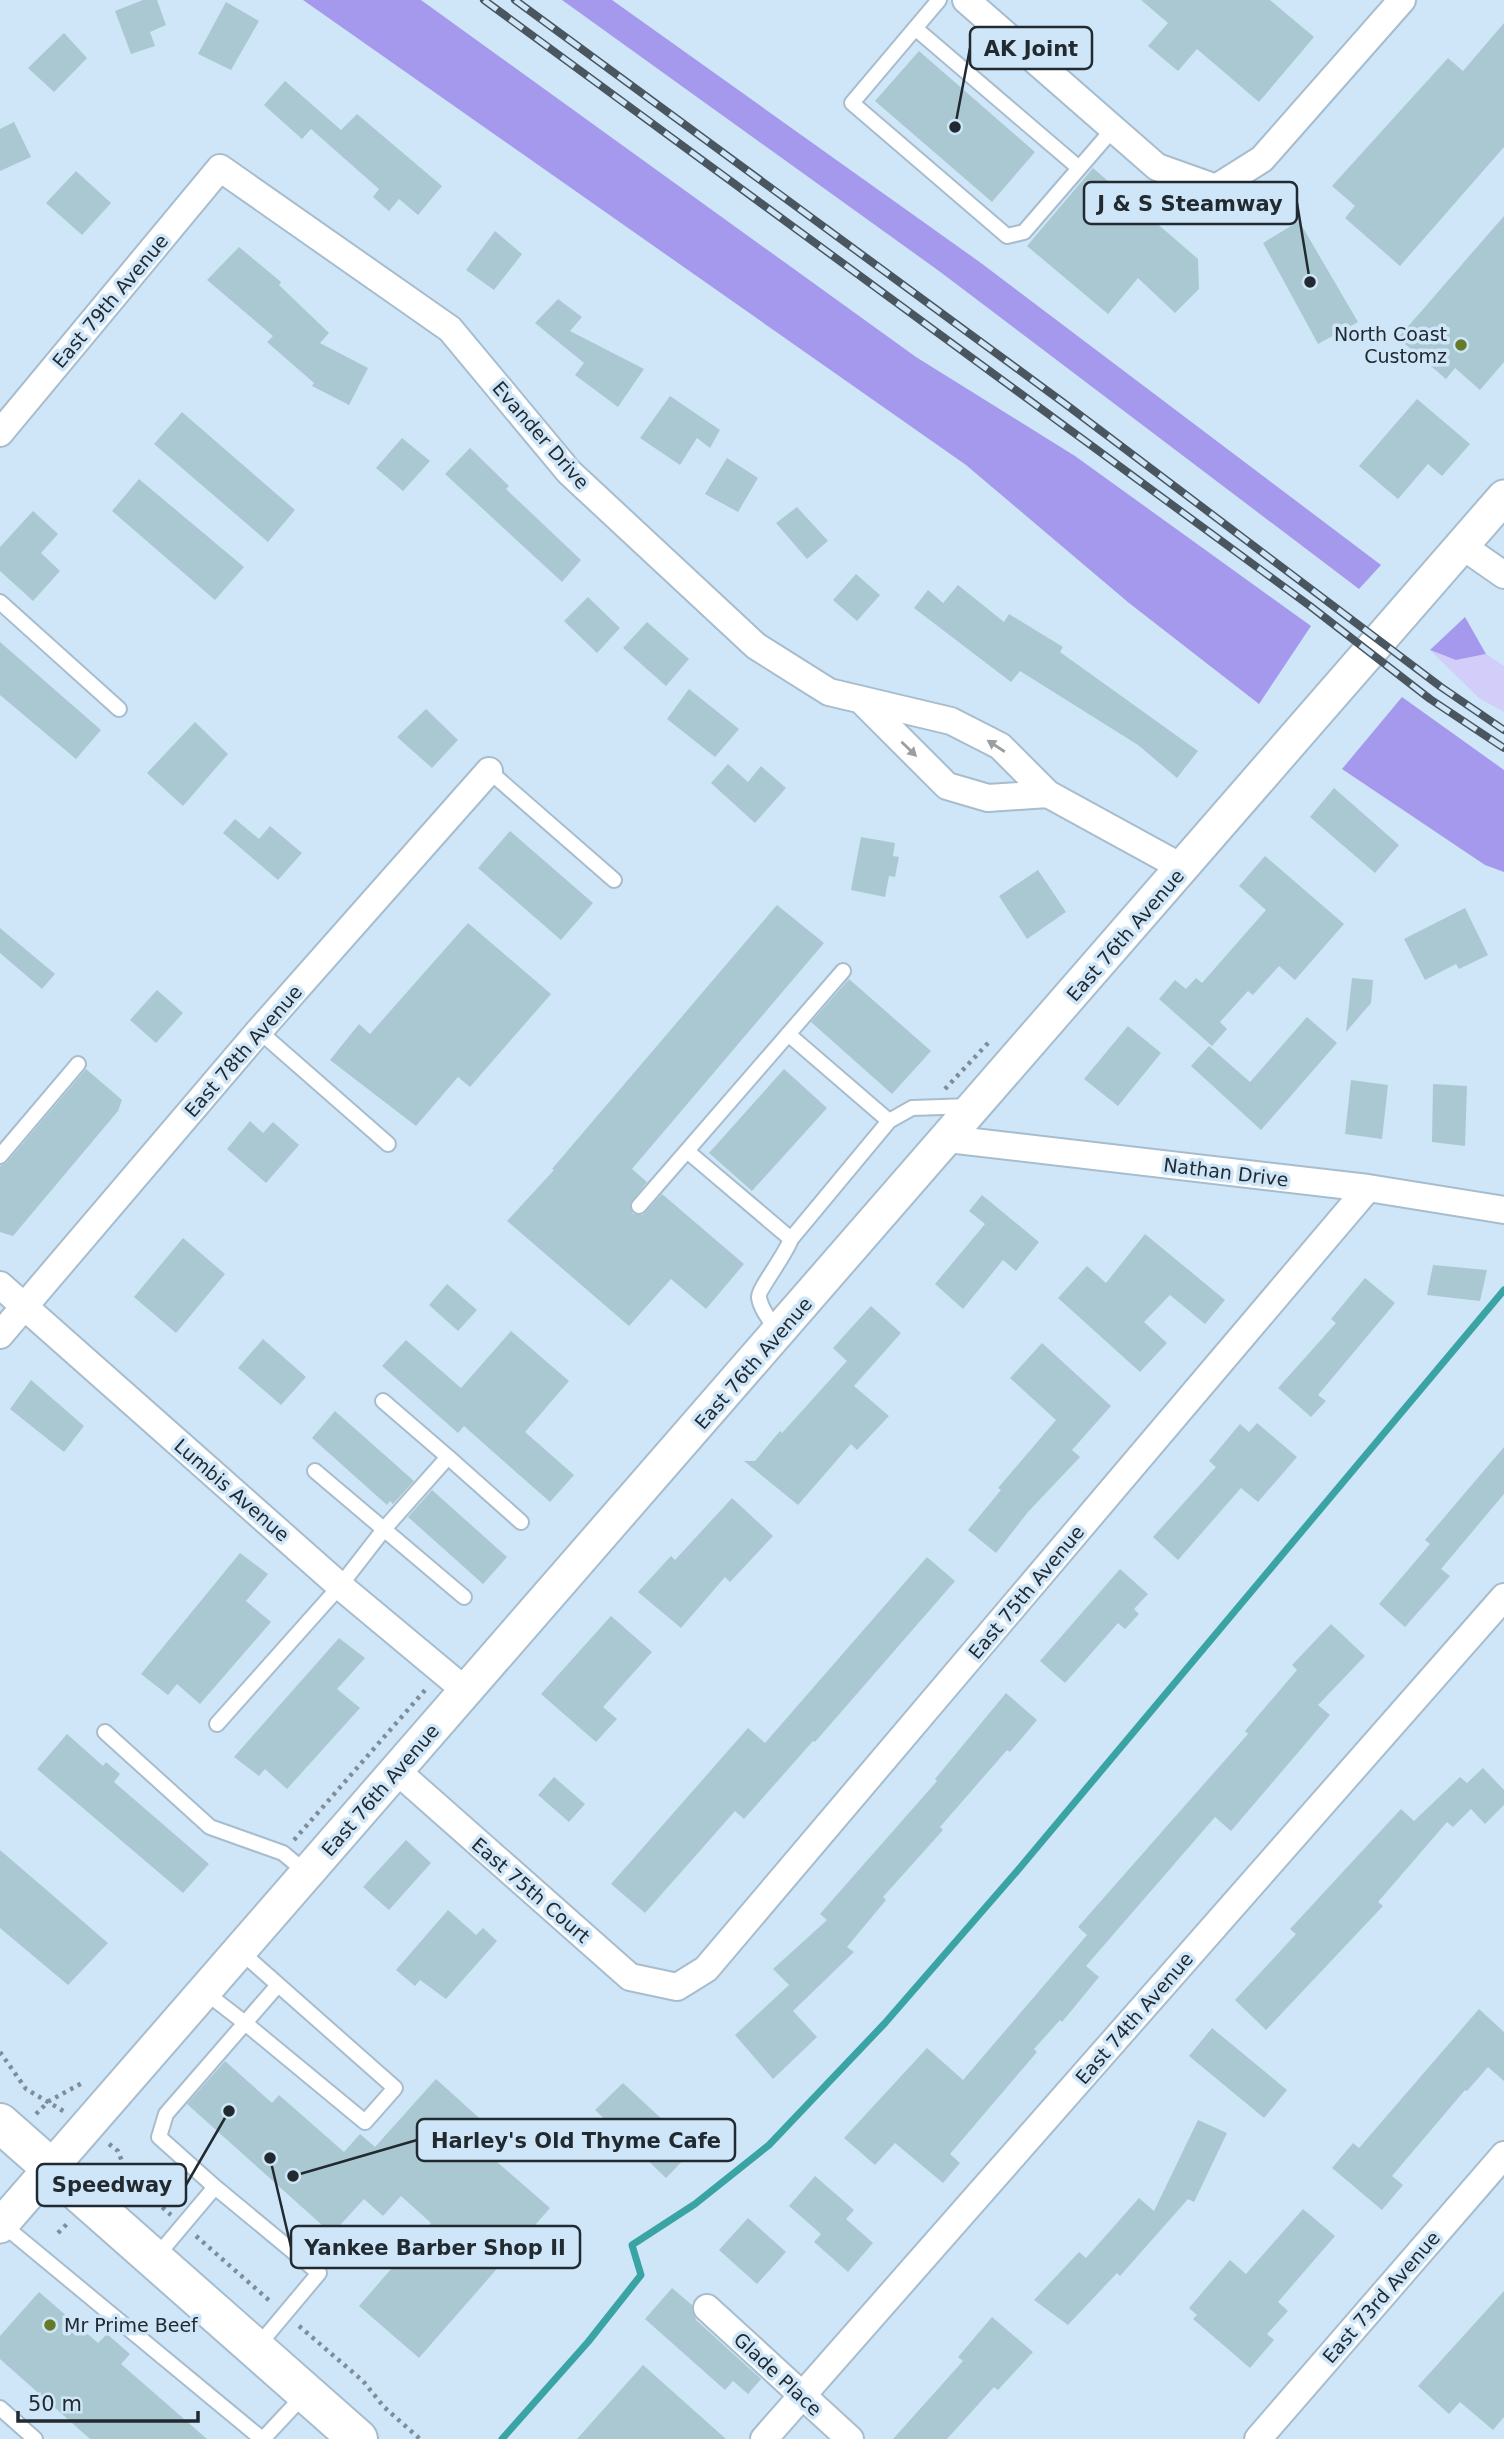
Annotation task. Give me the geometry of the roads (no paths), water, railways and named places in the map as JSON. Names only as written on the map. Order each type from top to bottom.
[{"type":"main road","points":[[0,2123],[52,2166],[358,2439]]},
{"type":"street","points":[[966,0],[1157,167],[1216,188],[1262,159],[1402,0]]},
{"type":"street","name":"East 79th Avenue","points":[[0,433],[220,168]]},
{"type":"street","name":"Evander Drive","points":[[220,168],[450,329],[569,472],[755,646],[829,692],[951,722],[1000,746],[1048,794],[1183,868]]},
{"type":"street","name":"East 76th Avenue","points":[[1,2225],[1504,497]]},
{"type":"street","points":[[1461,545],[1504,575]]},
{"type":"street","name":"Evander Drive","points":[[861,700],[947,786],[988,798],[1048,794]]},
{"type":"street","name":"East 78th Avenue","points":[[0,1335],[259,1031],[489,771]]},
{"type":"street","name":"Nathan Drive","points":[[948,1139],[1368,1188],[1504,1210]]},
{"type":"street","name":"East 75th Avenue","points":[[677,1987],[706,1969],[1368,1188]]},
{"type":"street","name":"Lumbis Avenue","points":[[0,1285],[340,1586],[466,1691]]},
{"type":"street","name":"East 74th Avenue","points":[[764,2439],[1504,1597]]},
{"type":"street","name":"East 75th Court","points":[[397,1771],[630,1977],[677,1987]]},
{"type":"street","name":"East 73rd Avenue","points":[[1258,2439],[1504,2155]]},
{"type":"street","name":"Glade Place","points":[[707,2308],[850,2439]]},
{"type":"lane","points":[[939,0],[852,103],[1007,236],[1024,232],[1113,129]]},
{"type":"lane","points":[[915,29],[1079,169]]},
{"type":"lane","points":[[0,603],[119,709]]},
{"type":"lane","points":[[489,771],[614,880]]},
{"type":"lane","points":[[639,1206],[843,971]]},
{"type":"lane","points":[[259,1031],[388,1144]]},
{"type":"lane","points":[[788,1034],[889,1121]]},
{"type":"lane","points":[[0,1156],[78,1064]]},
{"type":"lane","points":[[778,1334],[758,1295],[781,1262],[791,1239],[889,1121],[912,1108],[977,1106]]},
{"type":"lane","points":[[687,1151],[791,1239]]},
{"type":"lane","points":[[383,1401],[522,1521]]},
{"type":"lane","points":[[217,1724],[340,1586],[385,1528],[448,1457]]},
{"type":"lane","points":[[315,1471],[464,1597]]},
{"type":"lane","points":[[106,1732],[210,1827],[282,1853],[308,1874]]},
{"type":"lane","points":[[205,1992],[365,2122],[395,2088],[240,1951]]},
{"type":"lane","points":[[256,2348],[318,2273],[159,2137],[166,2114],[278,1985]]},
{"type":"lane","points":[[155,2258],[215,2187]]},
{"type":"lane","points":[[1,2225],[262,2439],[306,2393]]},
{"type":"lane","points":[[0,2408],[35,2439]]},
{"type":"waterway","points":[[502,2439],[588,2342],[641,2275],[632,2245],[695,2204],[769,2145],[885,2023],[1018,1870],[1504,1290]]},
{"type":"railway","points":[[484,0],[1310,606],[1430,699],[1504,748]]},
{"type":"railway","points":[[515,0],[1068,406],[1441,687],[1504,730]]},
{"type":"place","name":"AK Joint","points":[[955,127]]},
{"type":"place","name":"J & S Steamway","points":[[1310,282]]},
{"type":"place","name":"North Coast Customz","points":[[1461,345]]},
{"type":"place","name":"Speedway","points":[[229,2111]]},
{"type":"place","name":"Yankee Barber Shop II","points":[[270,2158]]},
{"type":"place","name":"Harley's Old Thyme Cafe","points":[[293,2176]]},
{"type":"place","name":"Mr Prime Beef","points":[[50,2325]]}]
